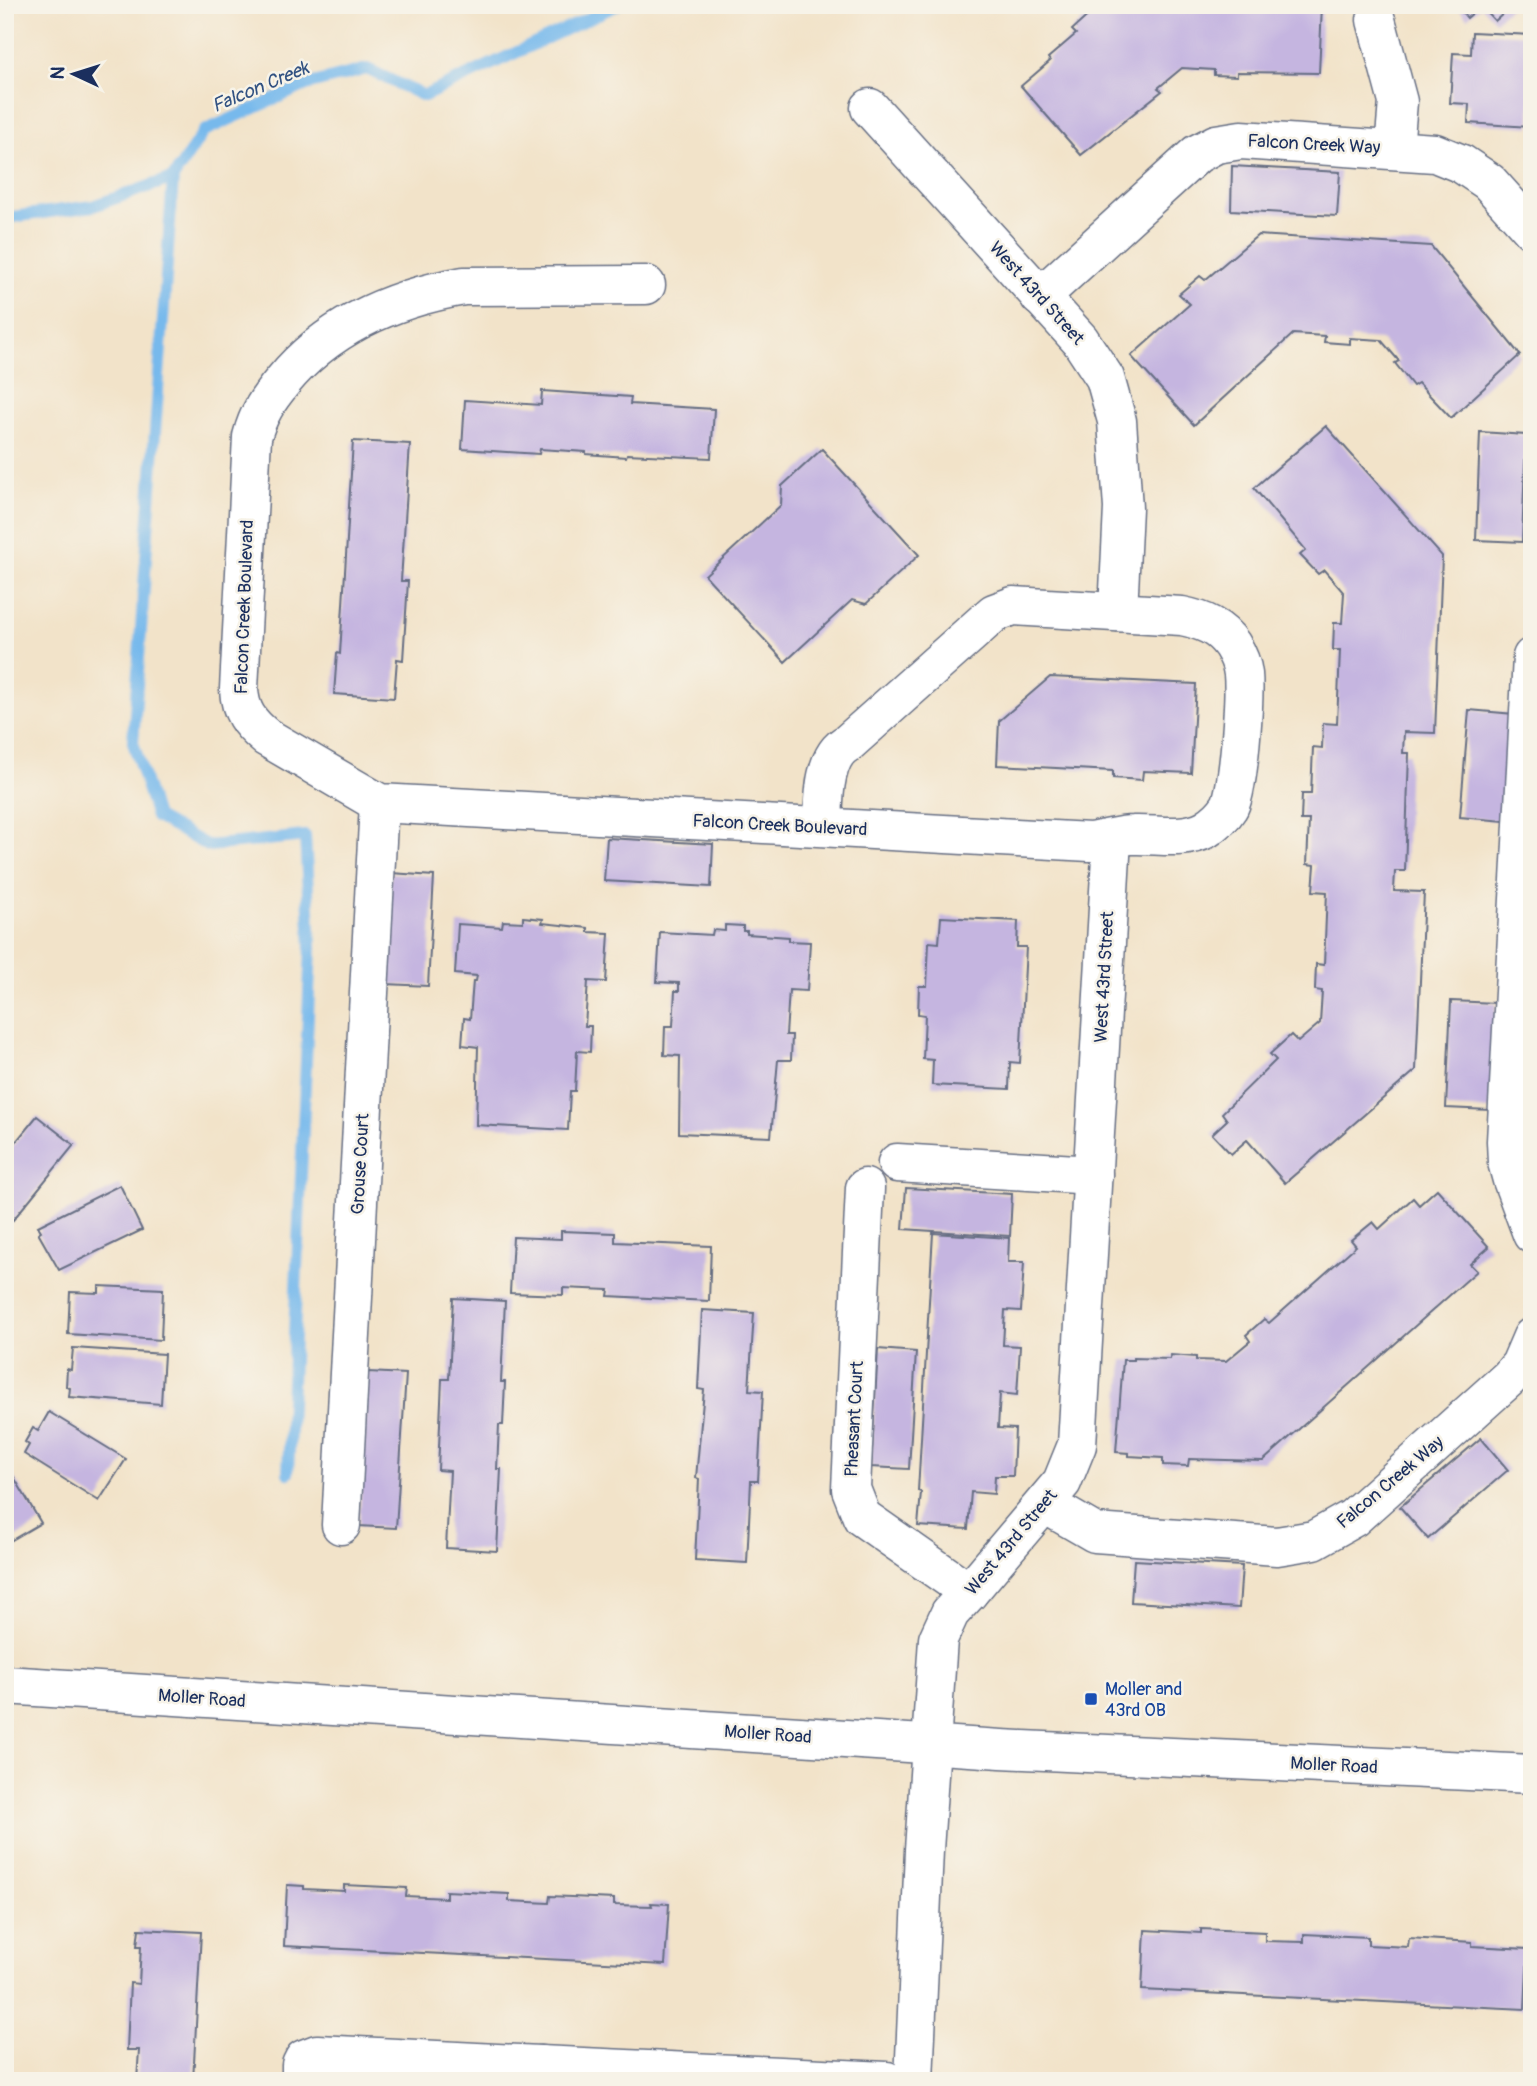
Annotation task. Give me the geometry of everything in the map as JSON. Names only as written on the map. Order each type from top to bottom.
[{"type":"street","points":[[1376,20],[1398,102],[1394,149]]},
{"type":"street","name":"West 43rd Street","points":[[870,108],[1086,347],[1110,391],[1117,421],[1122,480],[1118,612]]},
{"type":"street","name":"Falcon Creek Way","points":[[1040,297],[1197,154],[1216,144],[1241,140],[1426,151],[1462,163],[1489,182],[1532,230]]},
{"type":"street","name":"Falcon Creek Boulevard","points":[[646,285],[464,286],[439,290],[368,314],[334,333],[302,358],[265,402],[256,420],[252,437],[240,701],[243,713],[266,737],[379,803],[1090,842],[1112,839]]},
{"type":"street","points":[[823,827],[826,776],[841,746],[848,743],[994,612],[1013,606],[1182,616],[1201,620],[1219,630],[1230,642],[1243,673],[1238,777],[1229,807],[1215,822],[1190,835],[1131,835],[1112,839]]},
{"type":"street","points":[[1532,657],[1506,1141],[1507,1162],[1512,1180],[1532,1234]]},
{"type":"street","name":"Grouse Court","points":[[341,1525],[379,803]]},
{"type":"street","name":"West 43rd Street","points":[[914,2081],[930,1745],[938,1639],[950,1613],[1062,1482],[1077,1445],[1112,839]]},
{"type":"street","points":[[897,1163],[1093,1175]]},
{"type":"street","name":"Pheasant Court","points":[[865,1188],[851,1489],[862,1517],[970,1592]]},
{"type":"street","name":"Falcon Creek Way","points":[[1045,1504],[1095,1533],[1277,1546],[1314,1540],[1353,1518],[1509,1378],[1520,1365],[1532,1337]]},
{"type":"street","name":"Moller Road","points":[[5,1685],[930,1745],[1532,1774]]},
{"type":"street","points":[[301,2081],[301,2065],[304,2059],[317,2054],[540,2073],[887,2081]]},
{"type":"building","points":[[1106,5],[1322,5],[1319,73],[1237,72],[1237,76],[1214,75],[1214,70],[1182,68],[1158,88],[1162,91],[1081,155],[1021,86],[1076,34],[1072,30],[1093,11],[1096,15]]},
{"type":"building","points":[[1456,5],[1513,5],[1495,21],[1481,6],[1467,18]]},
{"type":"building","points":[[1472,32],[1532,35],[1530,127],[1468,123],[1469,104],[1450,103],[1453,53],[1471,54]]},
{"type":"building","points":[[1232,166],[1340,172],[1337,216],[1231,210]]},
{"type":"building","points":[[1258,235],[1431,246],[1520,355],[1451,418],[1418,383],[1413,386],[1395,363],[1399,361],[1381,340],[1350,338],[1350,344],[1324,342],[1325,336],[1293,334],[1194,425],[1131,356],[1190,304],[1179,294],[1200,276],[1205,280]]},
{"type":"building","points":[[542,391],[631,397],[630,404],[714,409],[711,458],[627,454],[626,457],[540,449],[539,454],[462,449],[465,400],[541,405]]},
{"type":"building","points":[[1326,426],[1442,556],[1435,733],[1404,732],[1403,753],[1409,753],[1405,871],[1395,871],[1394,891],[1424,892],[1416,1070],[1285,1183],[1247,1140],[1231,1154],[1212,1134],[1227,1120],[1222,1113],[1276,1060],[1270,1054],[1291,1035],[1298,1042],[1320,1023],[1322,991],[1315,990],[1316,964],[1324,965],[1327,892],[1313,891],[1315,865],[1307,864],[1309,820],[1301,820],[1302,794],[1311,794],[1313,747],[1322,748],[1323,723],[1337,724],[1340,650],[1333,650],[1334,623],[1342,623],[1344,593],[1324,570],[1318,574],[1300,555],[1306,550],[1254,488]]},
{"type":"building","points":[[1480,432],[1526,435],[1522,542],[1476,540]]},
{"type":"building","points":[[353,441],[410,444],[401,581],[408,581],[403,660],[397,659],[394,698],[334,694],[337,653],[340,654]]},
{"type":"building","points":[[822,449],[919,555],[866,604],[852,600],[785,662],[705,575],[781,505],[782,486]]},
{"type":"building","points":[[1050,677],[1196,684],[1191,773],[1143,771],[1142,780],[1113,778],[1113,771],[997,765],[999,721]]},
{"type":"building","points":[[1469,710],[1514,714],[1504,821],[1460,817]]},
{"type":"building","points":[[607,838],[713,844],[711,887],[604,881]]},
{"type":"building","points":[[391,873],[434,876],[428,986],[386,984]]},
{"type":"building","points":[[523,917],[543,919],[542,923],[588,928],[588,932],[609,933],[606,982],[588,981],[585,1026],[591,1026],[590,1052],[577,1051],[575,1091],[570,1091],[568,1130],[476,1125],[478,1047],[462,1045],[464,1018],[470,1019],[473,981],[476,981],[477,976],[455,974],[458,924],[502,927],[503,921],[523,922]]},
{"type":"building","points":[[941,917],[1018,921],[1017,947],[1026,947],[1020,1063],[1010,1062],[1009,1089],[932,1085],[933,1060],[923,1059],[925,1015],[918,1014],[919,986],[927,986],[929,942],[939,943]]},
{"type":"building","points":[[725,925],[743,926],[743,931],[747,931],[747,934],[789,937],[789,941],[810,942],[807,991],[789,990],[786,1035],[792,1035],[791,1060],[778,1060],[771,1137],[679,1133],[680,1056],[664,1055],[665,1026],[673,1026],[675,991],[679,991],[679,983],[657,982],[660,932],[712,935],[713,930],[725,931]]},
{"type":"building","points":[[1451,1001],[1496,1003],[1490,1110],[1446,1108]]},
{"type":"building","points":[[37,1116],[74,1145],[13,1220],[5,1213],[5,1155]]},
{"type":"building","points":[[120,1185],[142,1230],[59,1270],[38,1233],[41,1231],[38,1226]]},
{"type":"building","points":[[906,1188],[1012,1194],[1010,1236],[903,1229]]},
{"type":"building","points":[[1437,1189],[1489,1247],[1470,1264],[1477,1271],[1263,1461],[1189,1459],[1188,1466],[1163,1465],[1163,1458],[1129,1456],[1129,1453],[1116,1452],[1123,1360],[1170,1359],[1171,1355],[1196,1357],[1196,1360],[1226,1361],[1250,1341],[1246,1335],[1264,1319],[1269,1323],[1356,1246],[1351,1240],[1373,1222],[1379,1229],[1413,1198],[1419,1205]]},
{"type":"building","points":[[561,1231],[615,1233],[615,1242],[711,1246],[709,1301],[608,1296],[609,1290],[563,1288],[563,1295],[510,1293],[513,1237],[561,1239]]},
{"type":"building","points":[[933,1233],[1009,1238],[1008,1262],[1024,1262],[1021,1311],[1005,1310],[1003,1345],[1020,1346],[1017,1395],[1000,1393],[998,1428],[1015,1429],[1013,1476],[995,1476],[994,1494],[971,1492],[968,1529],[918,1526]]},
{"type":"building","points":[[99,1286],[163,1289],[161,1340],[68,1334],[70,1292],[99,1293]]},
{"type":"building","points":[[453,1298],[505,1301],[501,1382],[505,1382],[503,1425],[499,1425],[497,1469],[501,1469],[497,1551],[446,1548],[450,1471],[438,1470],[442,1379],[449,1379]]},
{"type":"building","points":[[702,1310],[754,1313],[749,1390],[763,1391],[758,1481],[751,1481],[747,1563],[695,1560],[699,1479],[696,1478],[704,1390],[698,1389]]},
{"type":"building","points":[[73,1348],[164,1354],[161,1404],[69,1397],[70,1388],[66,1387],[67,1369],[71,1370]]},
{"type":"building","points":[[878,1349],[916,1352],[909,1469],[871,1467]]},
{"type":"building","points":[[368,1372],[406,1374],[396,1528],[359,1526]]},
{"type":"building","points":[[49,1412],[126,1459],[99,1501],[24,1454],[29,1445],[25,1442],[33,1428],[38,1431]]},
{"type":"building","points":[[1481,1438],[1508,1470],[1428,1539],[1400,1507]]},
{"type":"building","points":[[5,1462],[41,1523],[5,1544]]},
{"type":"building","points":[[1134,1560],[1242,1566],[1239,1608],[1131,1602]]},
{"type":"building","points":[[287,1885],[304,1886],[304,1889],[344,1891],[344,1885],[407,1888],[406,1896],[446,1898],[446,1891],[509,1894],[509,1901],[549,1903],[550,1896],[614,1899],[614,1905],[669,1904],[665,1965],[284,1946]]},
{"type":"building","points":[[139,1929],[201,1932],[193,2081],[137,2081],[139,2050],[127,2050],[130,1983],[139,1984]]},
{"type":"building","points":[[1201,1929],[1265,1932],[1265,1941],[1304,1942],[1304,1934],[1368,1937],[1368,1945],[1408,1947],[1409,1938],[1472,1942],[1472,1946],[1528,1949],[1525,2009],[1142,1990],[1145,1930],[1201,1933]]},
{"type":"waterway","name":"Falcon Creek","points":[[5,218],[93,206],[173,178],[204,131],[306,85],[367,69],[424,96],[617,5]]},
{"type":"waterway","points":[[173,178],[133,742],[156,817],[208,846],[305,836],[311,947],[288,1473]]},
{"type":"place","name":"Moller and 43rd OB","points":[[1091,1699]]}]
